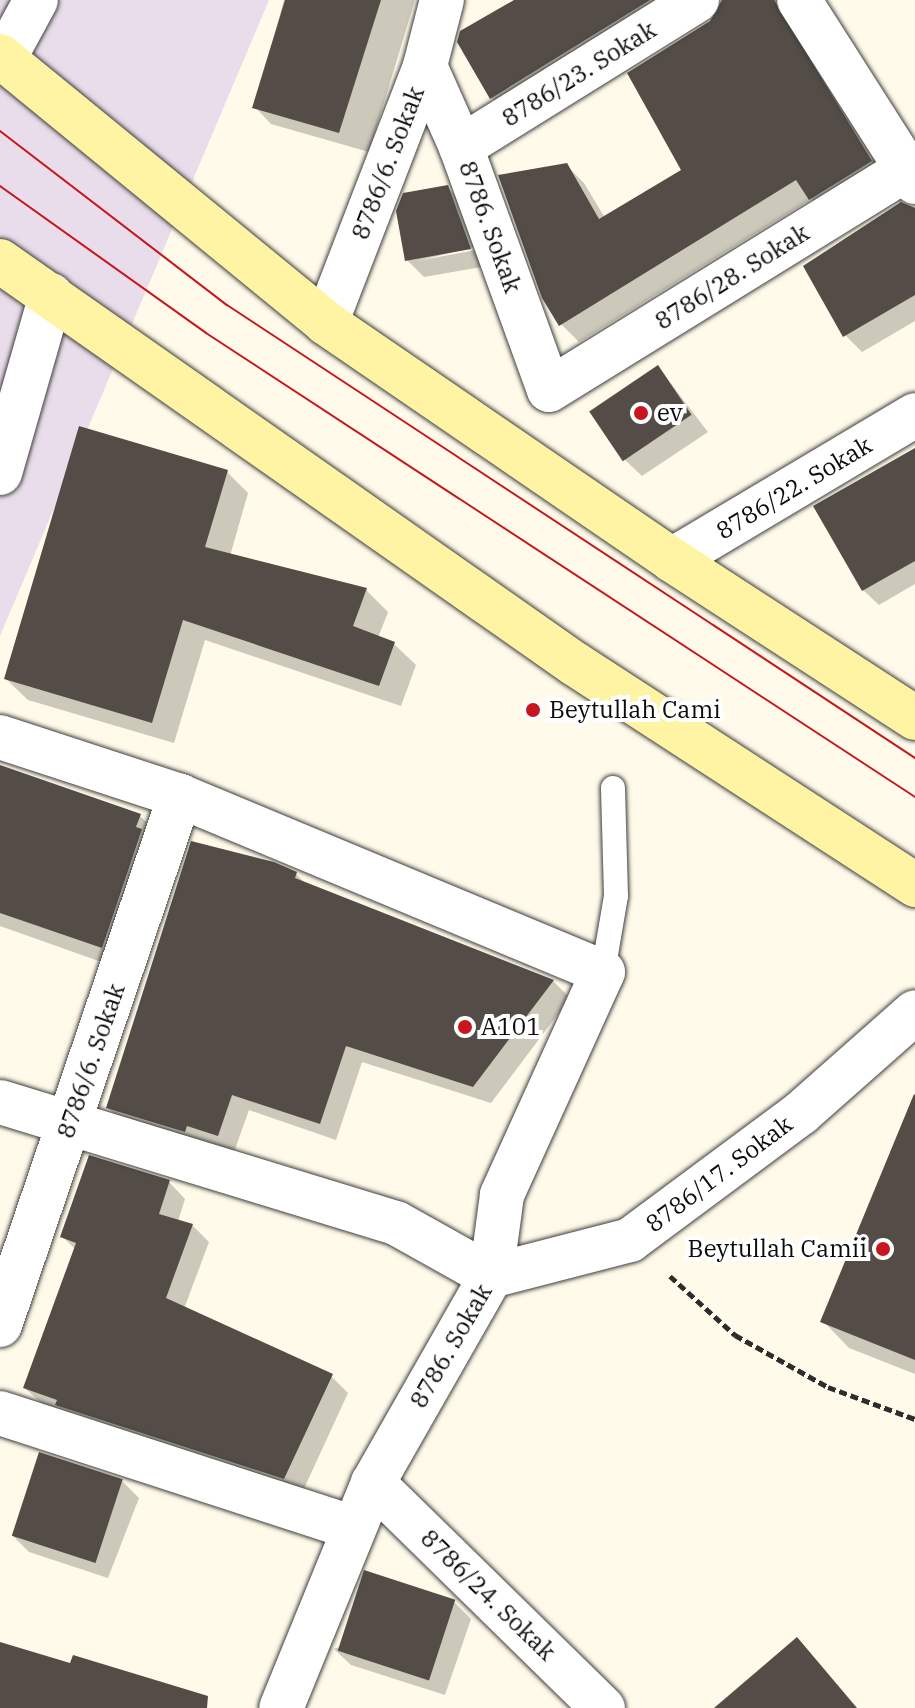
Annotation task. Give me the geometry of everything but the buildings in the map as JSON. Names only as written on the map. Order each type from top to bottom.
[{"type":"street","points":[[36,0],[2,58],[326,323],[672,560],[907,704]]},
{"type":"street","name":"8786/6. Sokak","points":[[326,323],[425,66],[442,0]]},
{"type":"street","name":"8786/23. Sokak","points":[[461,147],[697,0]]},
{"type":"street","points":[[799,0],[912,172]]},
{"type":"street","name":"8786. Sokak","points":[[425,66],[461,147],[549,390]]},
{"type":"street","name":"8786/28. Sokak","points":[[549,390],[912,172]]},
{"type":"street","points":[[0,261],[575,664],[915,885]]},
{"type":"street","points":[[0,473],[51,295]]},
{"type":"street","name":"8786/22. Sokak","points":[[672,560],[915,415]]},
{"type":"street","points":[[0,737],[180,796],[603,972]]},
{"type":"street","name":"8786/6. Sokak","points":[[0,1325],[70,1127],[180,796]]},
{"type":"street","name":"8786. Sokak","points":[[281,1708],[373,1483],[491,1276],[502,1195],[603,972]]},
{"type":"street","name":"8786/17. Sokak","points":[[491,1276],[630,1240],[801,1113],[915,1012]]},
{"type":"street","points":[[0,1102],[70,1127],[396,1223],[491,1276]]},
{"type":"street","points":[[0,1413],[354,1528]]},
{"type":"street","name":"8786/24. Sokak","points":[[373,1483],[603,1708]]},
{"type":"lane","name":"8786. Sokak","points":[[603,972],[616,896],[613,788]]},
{"type":"path","points":[[630,1240],[735,1335],[828,1387],[915,1419]]},
{"type":"shaded area","points":[[0,0],[269,0],[0,636]]},
{"type":"tram line","points":[[0,131],[227,305],[915,758]]},
{"type":"tram line","points":[[0,186],[206,333],[915,797]]},
{"type":"place","name":"ev","points":[[641,413]]},
{"type":"place","name":"Beytullah Cami","points":[[533,710]]},
{"type":"place","name":"A101","points":[[465,1027]]},
{"type":"place","name":"Beytullah Camii","points":[[883,1249]]}]
